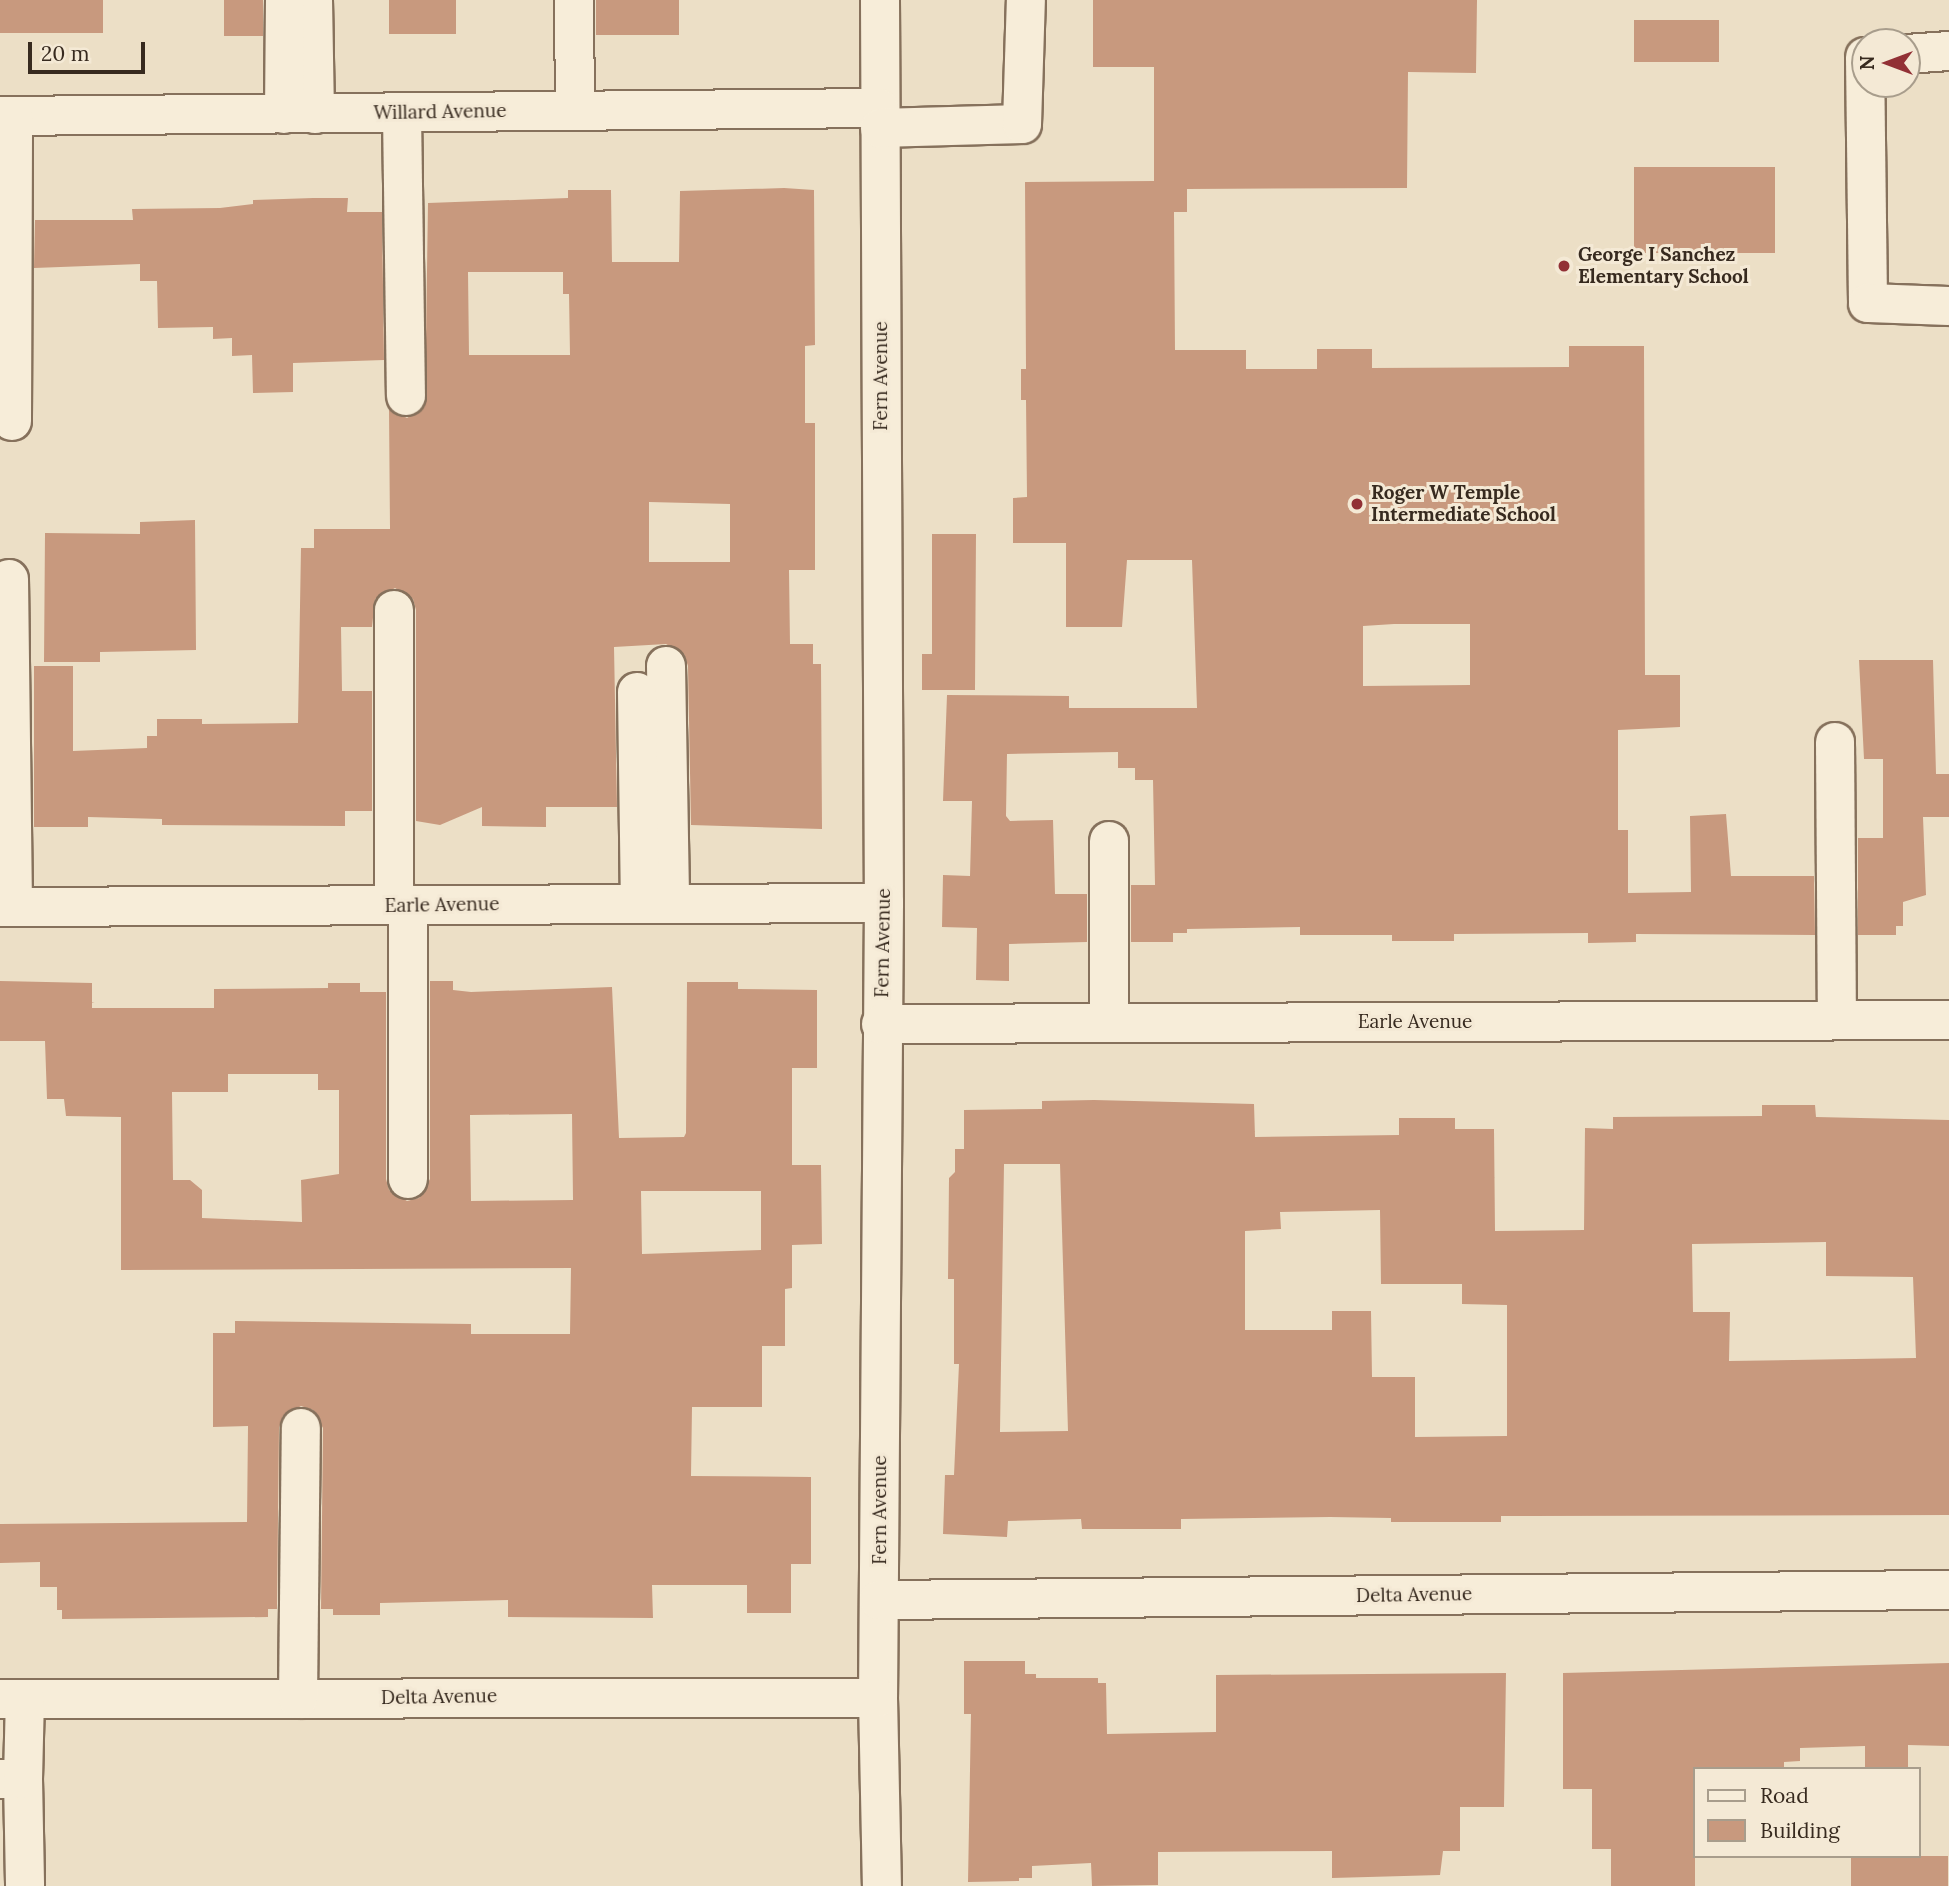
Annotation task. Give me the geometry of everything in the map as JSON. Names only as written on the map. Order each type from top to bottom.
[{"type":"street","points":[[285,0],[299,114]]},
{"type":"street","points":[[299,114],[313,0]]},
{"type":"street","points":[[574,0],[575,110]]},
{"type":"street","name":"Fern Avenue","points":[[880,0],[884,903],[878,1698],[882,1886]]},
{"type":"street","name":"Willard Avenue","points":[[6,116],[575,110],[1022,124],[1026,0]]},
{"type":"street","points":[[1921,53],[1949,51]]},
{"type":"street","points":[[1866,98],[1868,303],[1949,306]]},
{"type":"street","points":[[402,113],[406,396]]},
{"type":"street","points":[[6,116],[12,421]]},
{"type":"street","points":[[6,907],[9,579]]},
{"type":"street","points":[[391,905],[394,610]]},
{"type":"street","points":[[371,661],[391,905],[408,1179]]},
{"type":"street","points":[[655,902],[666,666]]},
{"type":"street","points":[[637,692],[655,902]]},
{"type":"street","points":[[1835,742],[1838,1020]]},
{"type":"street","points":[[1109,841],[1109,1023]]},
{"type":"street","name":"Earle Avenue","points":[[6,907],[884,903]]},
{"type":"street","name":"Earle Avenue","points":[[881,1024],[1949,1020]]},
{"type":"street","points":[[298,1699],[301,1428]]},
{"type":"street","name":"Delta Avenue","points":[[879,1600],[1949,1590]]},
{"type":"street","name":"Delta Avenue","points":[[12,1699],[878,1698]]},
{"type":"street","points":[[12,1699],[12,1779],[25,1886]]},
{"type":"building","points":[[0,0],[103,0],[103,33],[0,33]]},
{"type":"building","points":[[224,0],[263,0],[263,36],[224,36]]},
{"type":"building","points":[[389,0],[456,0],[456,34],[389,34]]},
{"type":"building","points":[[596,0],[679,0],[679,35],[596,35]]},
{"type":"building","points":[[1093,0],[1477,0],[1476,73],[1408,72],[1407,188],[1187,189],[1187,212],[1174,212],[1175,350],[1246,350],[1246,369],[1317,369],[1317,349],[1372,349],[1372,368],[1569,367],[1569,346],[1644,346],[1645,675],[1680,675],[1680,727],[1618,730],[1618,830],[1628,830],[1628,893],[1691,892],[1690,816],[1726,814],[1731,876],[1814,876],[1815,935],[1636,934],[1636,942],[1588,943],[1588,933],[1454,934],[1454,941],[1392,941],[1392,935],[1300,935],[1300,927],[1187,929],[1187,933],[1173,933],[1173,942],[1131,942],[1131,885],[1155,885],[1153,780],[1135,780],[1135,768],[1118,768],[1118,752],[1007,754],[1006,816],[1010,821],[1053,820],[1055,894],[1087,894],[1087,942],[1009,944],[1009,981],[976,980],[977,928],[942,927],[943,875],[970,876],[972,801],[943,801],[947,695],[1069,696],[1069,708],[1197,708],[1192,560],[1127,560],[1122,627],[1066,627],[1066,543],[1013,543],[1013,498],[1027,497],[1026,400],[1021,400],[1021,369],[1026,369],[1025,182],[1154,181],[1154,67],[1093,67]],"holes":[[[1470,624],[1470,685],[1363,686],[1363,626]]]},
{"type":"building","points":[[1634,20],[1719,20],[1719,62],[1634,62]]},
{"type":"building","points":[[1634,167],[1775,167],[1775,253],[1634,253]]},
{"type":"building","points":[[784,188],[814,190],[815,345],[805,346],[805,423],[815,423],[815,570],[789,570],[790,644],[813,644],[813,664],[821,664],[822,829],[691,825],[688,666],[684,654],[666,644],[614,647],[617,807],[546,807],[546,827],[482,826],[482,807],[440,825],[416,821],[416,610],[413,599],[395,588],[375,599],[372,627],[341,627],[342,691],[372,691],[372,811],[345,811],[345,826],[162,825],[162,819],[88,817],[88,827],[34,827],[34,666],[73,666],[73,751],[147,748],[147,736],[157,736],[157,719],[202,719],[202,724],[298,723],[301,548],[314,548],[314,529],[390,529],[389,409],[407,418],[425,406],[428,203],[568,198],[568,190],[611,190],[612,262],[679,262],[680,191]],"holes":[[[468,272],[563,272],[563,294],[569,294],[570,355],[469,355]],[[649,502],[730,504],[730,562],[649,562]]]},
{"type":"building","points":[[348,198],[347,212],[382,212],[384,360],[293,363],[293,392],[253,393],[252,355],[232,356],[232,338],[213,339],[213,327],[158,328],[157,281],[140,281],[140,264],[34,268],[35,220],[133,220],[132,209],[220,208],[253,204],[253,200]]},
{"type":"building","points":[[195,520],[196,650],[100,652],[100,662],[44,662],[45,533],[140,534],[140,522]]},
{"type":"building","points":[[932,534],[976,534],[975,690],[922,690],[922,654],[932,654]]},
{"type":"building","points":[[1859,660],[1933,660],[1936,774],[1949,774],[1949,817],[1923,817],[1926,895],[1903,902],[1903,926],[1896,926],[1896,935],[1858,935],[1858,838],[1883,838],[1883,759],[1864,759]]},
{"type":"building","points":[[0,981],[92,983],[92,1008],[214,1008],[214,989],[328,988],[328,983],[360,983],[360,992],[386,992],[386,1179],[389,1190],[407,1201],[419,1198],[430,1179],[430,981],[453,981],[453,990],[471,992],[612,987],[619,1138],[684,1137],[686,1133],[687,982],[738,982],[738,989],[817,990],[817,1068],[792,1068],[792,1165],[821,1165],[822,1244],[792,1245],[792,1288],[785,1289],[785,1346],[762,1346],[762,1407],[692,1407],[691,1476],[811,1477],[811,1564],[791,1564],[791,1613],[747,1613],[747,1585],[652,1585],[653,1618],[508,1617],[508,1600],[380,1603],[380,1615],[333,1615],[333,1609],[321,1609],[323,1428],[313,1410],[301,1406],[283,1416],[279,1428],[277,1609],[268,1609],[268,1617],[62,1619],[62,1610],[57,1610],[57,1587],[40,1587],[40,1562],[0,1563],[0,1524],[247,1522],[248,1426],[213,1427],[213,1333],[235,1333],[235,1321],[471,1324],[471,1334],[570,1334],[571,1268],[121,1270],[121,1117],[66,1116],[64,1099],[47,1099],[45,1041],[0,1041]],"holes":[[[228,1074],[318,1074],[318,1090],[339,1090],[339,1174],[301,1180],[302,1222],[202,1218],[202,1190],[190,1180],[173,1180],[172,1092],[228,1092]],[[572,1114],[573,1200],[471,1201],[470,1115]],[[641,1191],[761,1191],[761,1250],[642,1254]]]},
{"type":"building","points":[[1042,1101],[1254,1104],[1255,1137],[1399,1135],[1399,1118],[1455,1118],[1455,1129],[1494,1129],[1495,1231],[1584,1230],[1585,1128],[1613,1129],[1613,1117],[1762,1116],[1762,1105],[1815,1105],[1816,1117],[1949,1120],[1949,1515],[1501,1516],[1501,1522],[1391,1522],[1391,1518],[1330,1517],[1181,1519],[1181,1529],[1082,1529],[1081,1519],[1008,1521],[1007,1537],[943,1534],[945,1475],[954,1475],[959,1364],[954,1364],[954,1279],[948,1279],[949,1178],[955,1172],[955,1149],[964,1149],[964,1110],[1042,1109]],"holes":[[[1004,1164],[1060,1164],[1068,1431],[1000,1432]],[[1380,1210],[1381,1284],[1462,1284],[1462,1304],[1507,1305],[1507,1436],[1415,1437],[1415,1377],[1372,1377],[1371,1311],[1332,1311],[1332,1330],[1245,1330],[1245,1231],[1281,1229],[1280,1212]],[[1826,1242],[1826,1276],[1913,1277],[1916,1358],[1729,1361],[1730,1312],[1693,1312],[1692,1244]]]},
{"type":"building","points":[[964,1661],[1025,1661],[1025,1674],[1036,1674],[1036,1678],[1098,1678],[1098,1683],[1106,1683],[1107,1734],[1216,1732],[1216,1675],[1506,1673],[1504,1807],[1460,1807],[1460,1851],[1443,1851],[1440,1875],[1332,1878],[1332,1851],[1158,1852],[1158,1885],[1092,1886],[1091,1863],[1032,1866],[1032,1878],[1019,1878],[1019,1881],[968,1882],[971,1714],[964,1714]]},
{"type":"building","points":[[1949,1663],[1949,1746],[1908,1745],[1908,1767],[1865,1767],[1865,1746],[1800,1748],[1800,1761],[1784,1762],[1784,1767],[1694,1767],[1695,1886],[1611,1886],[1611,1849],[1592,1849],[1592,1789],[1563,1789],[1563,1673]]},
{"type":"building","points":[[1948,1856],[1948,1886],[1851,1886],[1851,1858]]},
{"type":"place","name":"George I Sanchez Elementary School","points":[[1564,266]]},
{"type":"place","name":"Roger W Temple Intermediate School","points":[[1357,504]]}]
